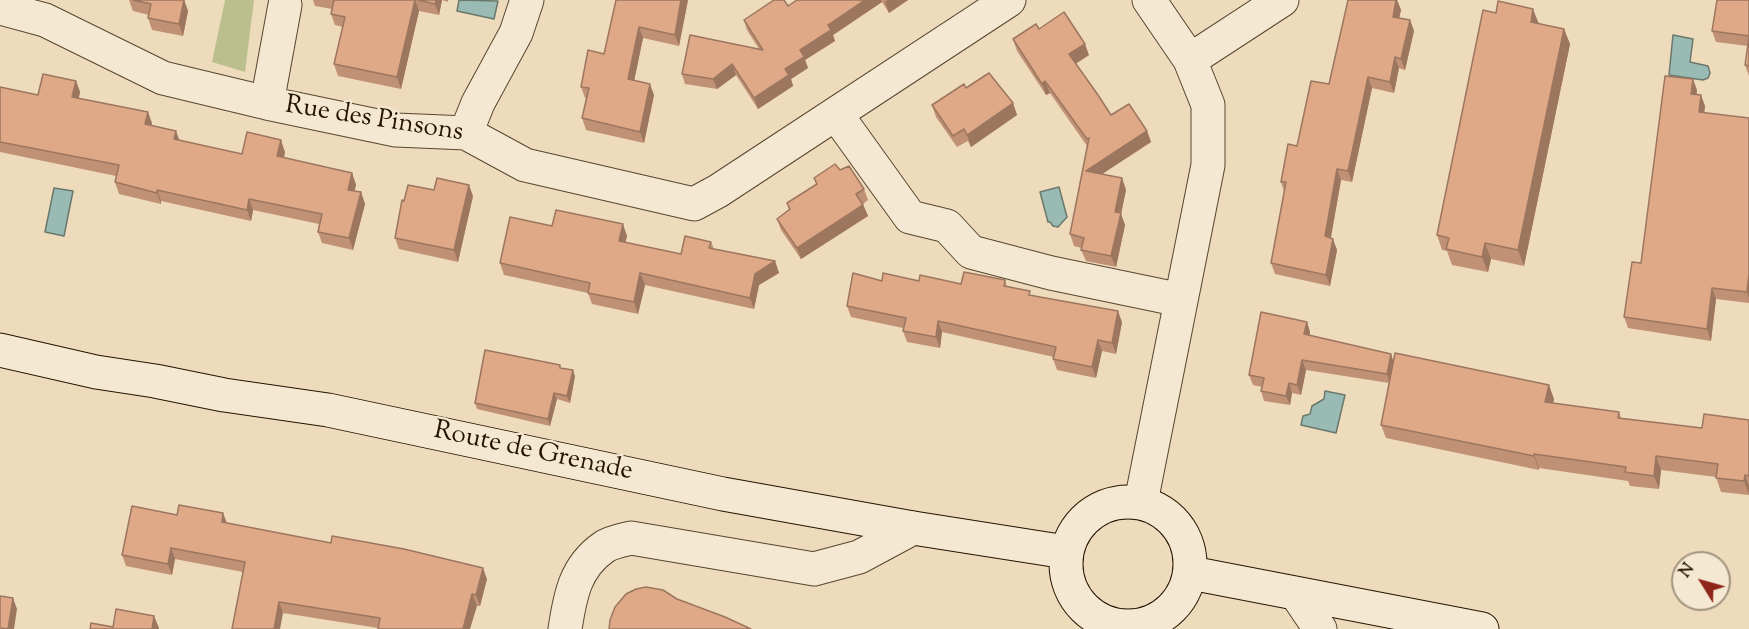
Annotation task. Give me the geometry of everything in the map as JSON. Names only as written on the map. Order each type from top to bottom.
[{"type":"street","points":[[466,133],[478,103],[516,33],[527,0]]},
{"type":"street","name":"Rue des Pinsons","points":[[0,8],[45,20],[164,78],[267,103],[396,130],[466,133],[525,165],[694,204],[718,191],[1009,0]]},
{"type":"street","points":[[1141,502],[1208,165],[1208,105],[1190,60],[1149,0]]},
{"type":"street","points":[[1190,60],[1282,0]]},
{"type":"street","points":[[267,103],[285,5]]},
{"type":"street","points":[[836,114],[910,217],[947,226],[971,252],[1051,273],[1180,300]]},
{"type":"street","name":"Route de Grenade","points":[[0,350],[96,372],[224,395],[328,410],[723,494],[900,535],[1066,552]]},
{"type":"street","points":[[1120,502],[1141,502],[1163,511],[1180,528],[1190,549],[1191,573],[1182,597],[1165,616],[1141,626],[1116,628],[1098,620],[1083,608],[1072,593],[1066,575],[1066,552],[1072,536],[1084,520],[1101,508],[1120,502]]},
{"type":"street","points":[[565,629],[571,592],[583,569],[605,546],[631,538],[814,569],[859,557],[900,535]]},
{"type":"street","points":[[1191,573],[1482,629]]},
{"type":"street","points":[[1297,595],[1320,629]]},
{"type":"green space","points":[[225,0],[254,0],[245,72],[212,62]]},
{"type":"water","points":[[459,0],[498,1],[494,19],[457,11]]},
{"type":"water","points":[[1673,35],[1693,39],[1690,62],[1708,66],[1710,73],[1708,78],[1703,80],[1669,75]]},
{"type":"water","points":[[1059,187],[1067,217],[1058,227],[1048,222],[1040,192]]},
{"type":"water","points":[[54,188],[73,191],[64,236],[45,232]]},
{"type":"water","points":[[1325,391],[1345,395],[1336,433],[1301,425],[1303,416],[1310,414],[1312,406],[1324,399]]},
{"type":"building","points":[[133,0],[184,0],[179,24],[148,18],[151,4]]},
{"type":"building","points":[[334,0],[415,0],[397,77],[334,64],[345,17],[331,14]]},
{"type":"building","points":[[418,0],[436,0],[435,4]]},
{"type":"building","points":[[616,0],[681,0],[675,35],[639,27],[628,79],[650,84],[640,132],[582,118],[589,88],[581,87],[588,50],[604,54]]},
{"type":"building","points":[[774,0],[784,0],[788,6],[797,0],[865,0],[828,25],[831,30],[800,50],[804,57],[785,69],[789,75],[754,98],[732,64],[713,79],[682,74],[690,35],[763,50],[744,20]]},
{"type":"building","points":[[1348,0],[1396,0],[1393,17],[1410,20],[1401,59],[1395,57],[1390,82],[1368,77],[1348,171],[1337,169],[1325,236],[1333,239],[1326,275],[1271,263],[1286,182],[1281,182],[1288,144],[1297,146],[1311,81],[1329,84]]},
{"type":"building","points":[[1717,0],[1749,0],[1749,36],[1712,31]]},
{"type":"building","points":[[1498,1],[1533,9],[1531,22],[1564,29],[1518,250],[1485,243],[1482,257],[1446,249],[1449,238],[1437,235],[1483,10],[1496,13]]},
{"type":"building","points":[[1064,12],[1085,44],[1069,54],[1111,115],[1129,104],[1147,131],[1086,171],[1122,178],[1115,212],[1121,213],[1111,256],[1081,250],[1084,238],[1070,234],[1089,138],[1087,139],[1045,81],[1042,84],[1013,39],[1036,24],[1039,29]]},
{"type":"building","points":[[1749,37],[1749,66],[1745,65]]},
{"type":"building","points":[[989,73],[1013,103],[967,135],[964,129],[953,136],[932,105],[964,84],[966,88]]},
{"type":"building","points":[[43,74],[76,81],[72,97],[148,112],[145,124],[176,131],[174,139],[242,154],[247,132],[281,140],[277,156],[352,173],[348,190],[361,192],[349,238],[318,232],[322,214],[249,199],[247,210],[157,190],[157,193],[115,182],[119,165],[0,142],[0,87],[38,95]]},
{"type":"building","points":[[1665,76],[1693,79],[1691,94],[1701,95],[1699,112],[1749,118],[1747,292],[1712,288],[1707,329],[1624,317],[1632,262],[1641,263]]},
{"type":"building","points":[[835,164],[840,170],[849,166],[864,189],[856,194],[863,205],[797,248],[777,219],[790,209],[787,203],[817,184],[814,178]]},
{"type":"building","points":[[437,178],[469,185],[454,250],[395,238],[402,200],[404,201],[408,185],[434,190]]},
{"type":"building","points":[[556,210],[623,224],[619,241],[681,254],[685,236],[711,242],[709,248],[775,261],[755,274],[750,298],[640,273],[634,302],[588,293],[590,283],[500,263],[510,217],[552,226]]},
{"type":"building","points":[[964,272],[1005,280],[1004,286],[1030,291],[1029,295],[1118,311],[1112,343],[1098,340],[1092,367],[1053,359],[1056,347],[938,321],[936,337],[903,331],[906,318],[847,306],[853,273],[882,281],[883,273],[919,281],[920,275],[961,284]]},
{"type":"building","points":[[1261,312],[1307,322],[1304,334],[1391,354],[1387,374],[1302,360],[1297,385],[1289,383],[1286,396],[1261,391],[1264,378],[1249,375]]},
{"type":"building","points":[[485,350],[560,365],[560,368],[573,370],[567,396],[554,393],[548,419],[475,403]]},
{"type":"building","points":[[1395,353],[1549,385],[1545,402],[1619,412],[1618,418],[1702,428],[1704,414],[1749,420],[1749,476],[1745,475],[1744,481],[1716,478],[1718,464],[1656,456],[1654,476],[1625,472],[1626,467],[1534,454],[1534,456],[1381,425]]},
{"type":"building","points":[[179,505],[223,513],[222,522],[331,543],[332,536],[404,549],[483,568],[476,595],[472,594],[463,629],[378,629],[380,618],[279,602],[274,629],[232,629],[245,562],[171,548],[168,564],[122,555],[132,506],[177,515]]},
{"type":"building","points":[[646,587],[663,590],[677,599],[751,629],[609,629],[615,607],[626,594]]},
{"type":"building","points":[[0,596],[13,598],[8,629],[0,628]]},
{"type":"building","points":[[116,609],[154,616],[152,629],[90,629],[91,623],[113,627]]}]
